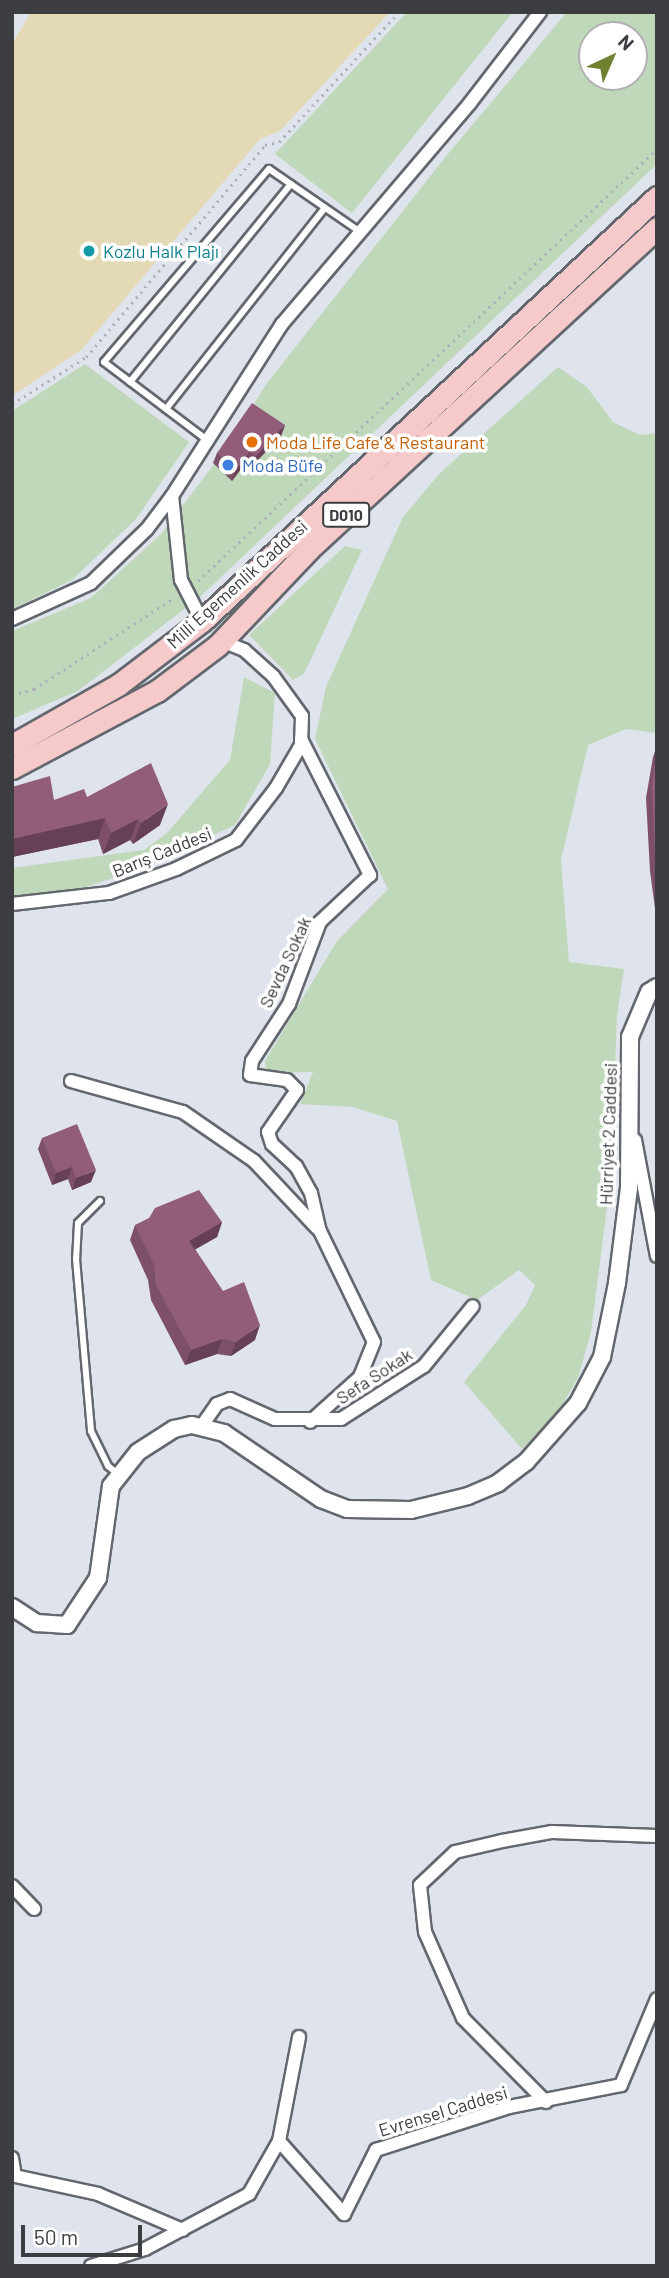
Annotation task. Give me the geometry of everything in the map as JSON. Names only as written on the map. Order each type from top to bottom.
[{"type":"highway","name":"Milli Egemenlik Caddesi","points":[[12,745],[118,685],[202,621],[657,197]]},
{"type":"highway","name":"Milli Egemenlik Caddesi","points":[[12,768],[157,691],[222,641],[309,549],[657,228]]},
{"type":"street","points":[[12,619],[91,583],[147,529],[209,442],[214,425],[282,324],[541,12]]},
{"type":"street","points":[[172,496],[181,580],[202,621]]},
{"type":"street","points":[[222,641],[244,650],[273,676],[302,716],[301,738]]},
{"type":"street","name":"Barış Caddesi","points":[[12,904],[109,893],[176,869],[236,840],[276,788],[301,738]]},
{"type":"street","name":"Sevda Sokak","points":[[301,738],[370,875],[320,922],[289,1004],[252,1061],[250,1075],[287,1080],[298,1090],[268,1132],[272,1144],[296,1166],[306,1184],[320,1231],[374,1342],[360,1377],[310,1422]]},
{"type":"street","name":"Hürriyet 2 Caddesi","points":[[201,1427],[224,1433],[320,1499],[347,1510],[411,1510],[468,1496],[498,1483],[526,1462],[578,1403],[602,1357],[617,1283],[629,1188],[630,1037],[649,992],[657,987]]},
{"type":"street","points":[[71,1081],[183,1112],[254,1161],[320,1231]]},
{"type":"street","points":[[628,1105],[657,1256]]},
{"type":"street","name":"Sefa Sokak","points":[[201,1427],[217,1405],[230,1399],[275,1419],[310,1422],[341,1419],[424,1366],[473,1307]]},
{"type":"street","points":[[12,1607],[37,1623],[67,1625],[97,1578],[111,1486],[118,1474],[152,1440],[174,1429],[201,1427]]},
{"type":"street","points":[[546,2102],[463,2018],[425,1933],[420,1885],[455,1852],[502,1841],[552,1832],[657,1836]]},
{"type":"street","points":[[12,1886],[34,1909]]},
{"type":"street","name":"Evrensel Caddesi","points":[[279,2141],[344,2214],[376,2150],[509,2107],[546,2102],[621,2085],[657,1999]]},
{"type":"street","points":[[91,2266],[145,2249],[248,2193],[279,2141],[299,2037]]},
{"type":"street","points":[[12,2158],[15,2176],[98,2194],[183,2230]]},
{"type":"lane","points":[[209,442],[104,362],[269,169],[361,232]]},
{"type":"lane","points":[[130,382],[291,184]]},
{"type":"lane","points":[[166,409],[325,208]]},
{"type":"lane","points":[[100,1201],[78,1223],[76,1259],[91,1431],[108,1466],[118,1474]]},
{"type":"path","points":[[12,404],[86,357],[265,145],[279,142],[399,12]]},
{"type":"path","points":[[12,695],[34,689],[186,590],[657,149]]},
{"type":"green space","points":[[407,12],[513,12],[352,213],[275,154]]},
{"type":"green space","points":[[567,12],[657,12],[657,164],[200,597],[78,691],[12,719],[12,631],[91,598],[161,534],[224,451],[267,383],[447,155]]},
{"type":"green space","points":[[85,364],[189,442],[136,519],[72,580],[12,609],[12,411]]},
{"type":"green space","points":[[558,367],[587,387],[613,422],[640,435],[657,433],[657,733],[626,729],[588,745],[561,860],[569,962],[624,969],[617,1015],[611,1177],[591,1332],[578,1378],[555,1417],[522,1449],[464,1382],[526,1305],[535,1285],[519,1270],[477,1300],[431,1280],[397,1121],[353,1107],[300,1104],[313,1072],[266,1073],[265,1061],[337,941],[388,889],[315,739],[326,687],[403,517],[440,473]]},
{"type":"green space","points":[[345,546],[362,550],[304,674],[293,680],[249,635]]},
{"type":"green space","points":[[244,677],[275,693],[270,764],[235,825],[143,868],[77,890],[12,896],[12,868],[144,850],[167,833],[230,760]]},
{"type":"sand","name":"Kozlu Halk Plajı","points":[[31,12],[390,12],[280,131],[260,139],[81,350],[12,396],[12,44]]},
{"type":"building","name":"Moda Life Cafe & Restaurant","points":[[252,403],[285,425],[256,456],[250,451],[236,470],[217,453]]},
{"type":"building","points":[[657,751],[657,869],[652,783]]},
{"type":"building","points":[[151,763],[168,804],[141,823],[138,819],[111,833],[105,818],[12,839],[12,787],[50,776],[54,800],[84,789],[87,797]]},
{"type":"building","points":[[77,1124],[96,1170],[76,1178],[72,1167],[56,1173],[42,1138]]},
{"type":"building","points":[[199,1190],[222,1222],[189,1241],[223,1291],[244,1282],[260,1325],[236,1342],[222,1339],[191,1350],[156,1285],[154,1265],[135,1225],[149,1218],[155,1208]]},
{"type":"place","name":"Kozlu Halk Plajı","points":[[89,251]]},
{"type":"place","name":"Moda Life Cafe & Restaurant","points":[[252,442]]},
{"type":"place","name":"Moda Büfe","points":[[228,465]]}]
